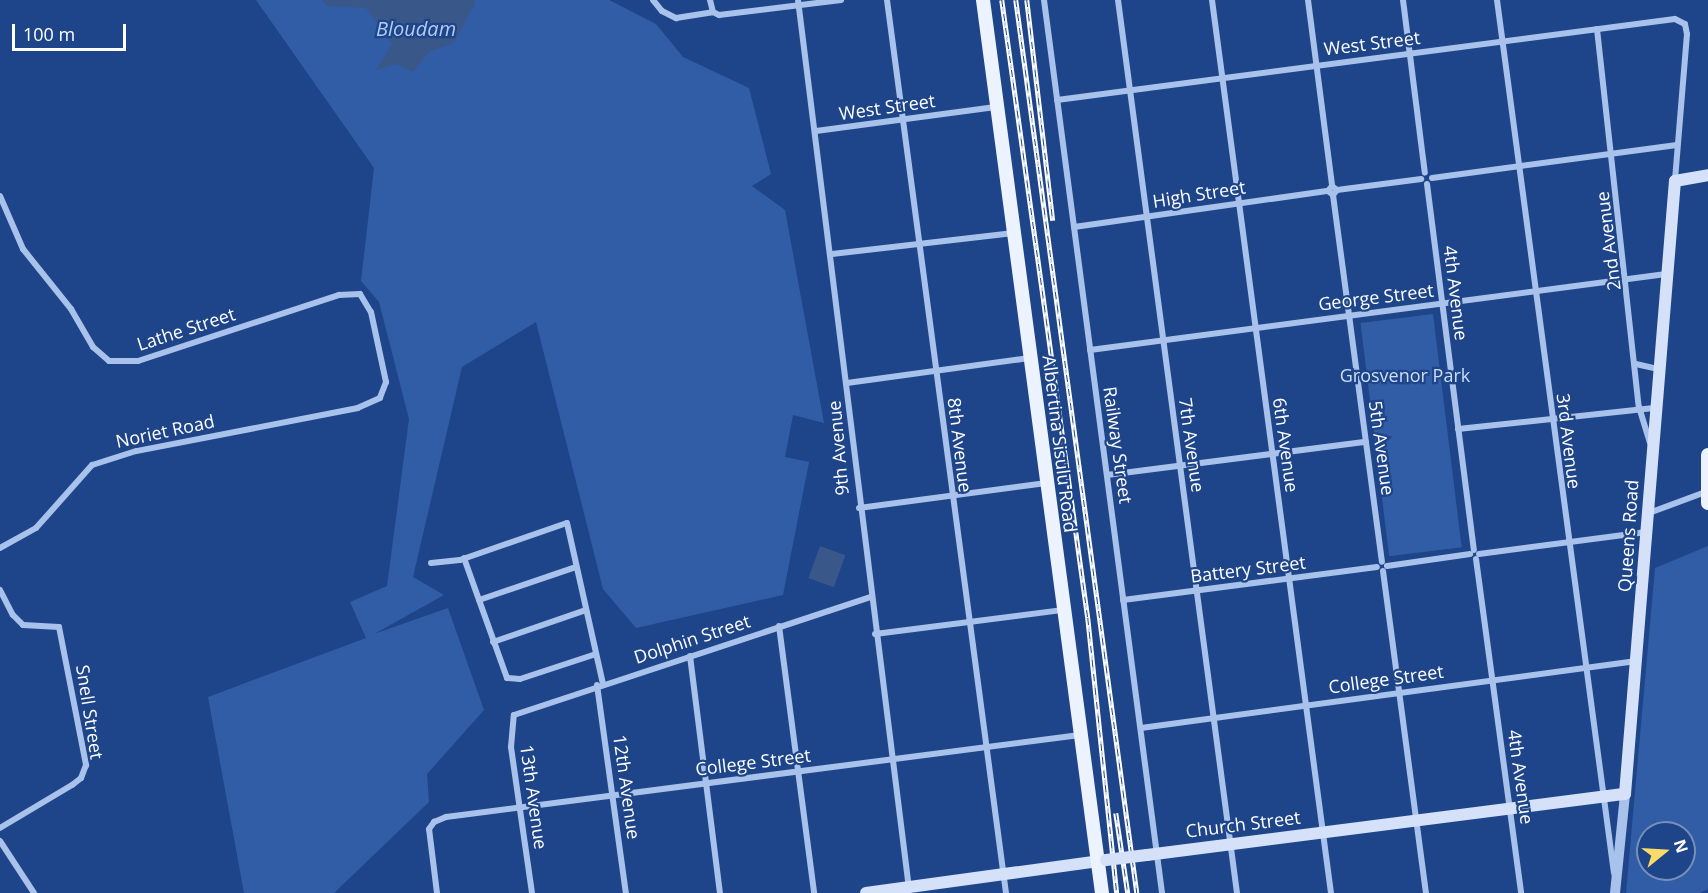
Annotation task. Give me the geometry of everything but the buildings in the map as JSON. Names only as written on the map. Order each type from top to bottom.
[{"type":"main road","name":"Albertina Sisulu Road","points":[[983,0],[1080,735],[1102,861],[1102,893]]},
{"type":"main road","points":[[1674,181],[1708,175]]},
{"type":"main road","name":"Queens Road","points":[[1625,794],[1647,532],[1657,369],[1674,181]]},
{"type":"main road","points":[[1707,495],[1708,455]]},
{"type":"main road","name":"Church Street","points":[[866,893],[909,890],[1003,874],[1152,854],[1625,794]]},
{"type":"street","points":[[653,0],[662,11],[676,18],[841,0]]},
{"type":"street","points":[[710,0],[713,13]]},
{"type":"street","name":"8th Avenue","points":[[887,0],[984,747],[1006,893]]},
{"type":"street","name":"Railway Street","points":[[1044,0],[1141,728],[1152,854],[1162,893]]},
{"type":"street","name":"7th Avenue","points":[[1118,0],[1237,893]]},
{"type":"street","name":"6th Avenue","points":[[1212,0],[1331,893]]},
{"type":"street","name":"5th Avenue","points":[[1308,0],[1426,893]]},
{"type":"street","points":[[1403,0],[1423,176],[1429,181],[1518,165],[1677,145]]},
{"type":"street","name":"3rd Avenue","points":[[1497,0],[1601,797],[1616,889]]},
{"type":"street","name":"9th Avenue","points":[[799,3],[832,254],[859,508],[909,890]]},
{"type":"street","name":"West Street","points":[[1057,100],[1675,19],[1687,28]]},
{"type":"street","name":"Queens Road","points":[[1674,181],[1687,28]]},
{"type":"street","name":"2nd Avenue","points":[[1597,30],[1628,279],[1639,407],[1652,448]]},
{"type":"street","name":"West Street","points":[[816,131],[997,107]]},
{"type":"street","name":"High Street","points":[[1074,227],[1423,176]]},
{"type":"street","name":"4th Avenue","points":[[1429,181],[1458,429],[1521,893]]},
{"type":"street","name":"Lathe Street","points":[[1,201],[23,249],[71,309],[93,347],[118,364],[138,361],[339,295],[360,294],[371,312],[386,381],[380,398],[369,404]]},
{"type":"street","points":[[832,254],[1015,233]]},
{"type":"street","name":"George Street","points":[[1090,350],[1666,274]]},
{"type":"street","points":[[847,383],[1030,357]]},
{"type":"street","points":[[1636,364],[1657,369]]},
{"type":"street","name":"Noriet Road","points":[[0,548],[28,534],[86,470],[102,461],[369,404]]},
{"type":"street","points":[[1458,429],[1639,407],[1654,408]]},
{"type":"street","points":[[1107,475],[1366,441]]},
{"type":"street","points":[[859,508],[1047,483]]},
{"type":"street","points":[[1648,513],[1707,495]]},
{"type":"street","name":"12th Avenue","points":[[464,558],[567,523],[596,654],[626,893]]},
{"type":"street","name":"Battery Street","points":[[1123,600],[1647,532]]},
{"type":"street","points":[[431,563],[464,558],[505,675],[515,680],[596,654]]},
{"type":"street","points":[[478,600],[576,567]]},
{"type":"street","name":"Snell Street","points":[[0,590],[13,615],[23,625],[59,627],[82,735],[84,773],[72,785],[0,828]]},
{"type":"street","name":"Dolphin Street","points":[[522,711],[871,597]]},
{"type":"street","points":[[493,642],[586,610]]},
{"type":"street","points":[[875,634],[1063,610]]},
{"type":"street","points":[[779,626],[814,893]]},
{"type":"street","points":[[690,656],[720,893]]},
{"type":"street","name":"College Street","points":[[1141,728],[1636,661]]},
{"type":"street","name":"13th Avenue","points":[[522,711],[512,717],[510,726],[532,893]]},
{"type":"street","name":"College Street","points":[[437,893],[431,824],[446,817],[1080,735]]},
{"type":"street","name":"Queens Road","points":[[1616,889],[1625,794]]},
{"type":"street","points":[[0,841],[34,893]]},
{"type":"green space","points":[[256,0],[609,0],[656,24],[683,57],[749,88],[771,174],[752,186],[785,210],[824,423],[793,415],[785,457],[809,462],[783,595],[636,628],[603,589],[536,322],[462,367],[413,577],[444,595],[374,634],[448,608],[484,710],[427,774],[429,802],[334,893],[244,893],[208,697],[366,638],[350,602],[387,586],[409,419],[379,302],[361,281],[374,168]]},
{"type":"green space","name":"Grosvenor Park","points":[[1433,314],[1462,547],[1389,556],[1361,323]]},
{"type":"green space","points":[[1708,546],[1708,889],[1700,893],[1626,893],[1655,568]]},
{"type":"water","name":"Bloudam","points":[[322,0],[474,0],[475,3],[454,43],[429,52],[413,72],[396,64],[376,70],[392,44],[366,8],[327,6]]},
{"type":"water","points":[[820,546],[845,555],[834,587],[808,578]]},
{"type":"railway","points":[[1002,0],[1088,618],[1117,893]]},
{"type":"railway","points":[[1016,0],[1137,893]]},
{"type":"railway","points":[[1027,0],[1053,220]]},
{"type":"railway","points":[[1116,813],[1128,893]]}]
